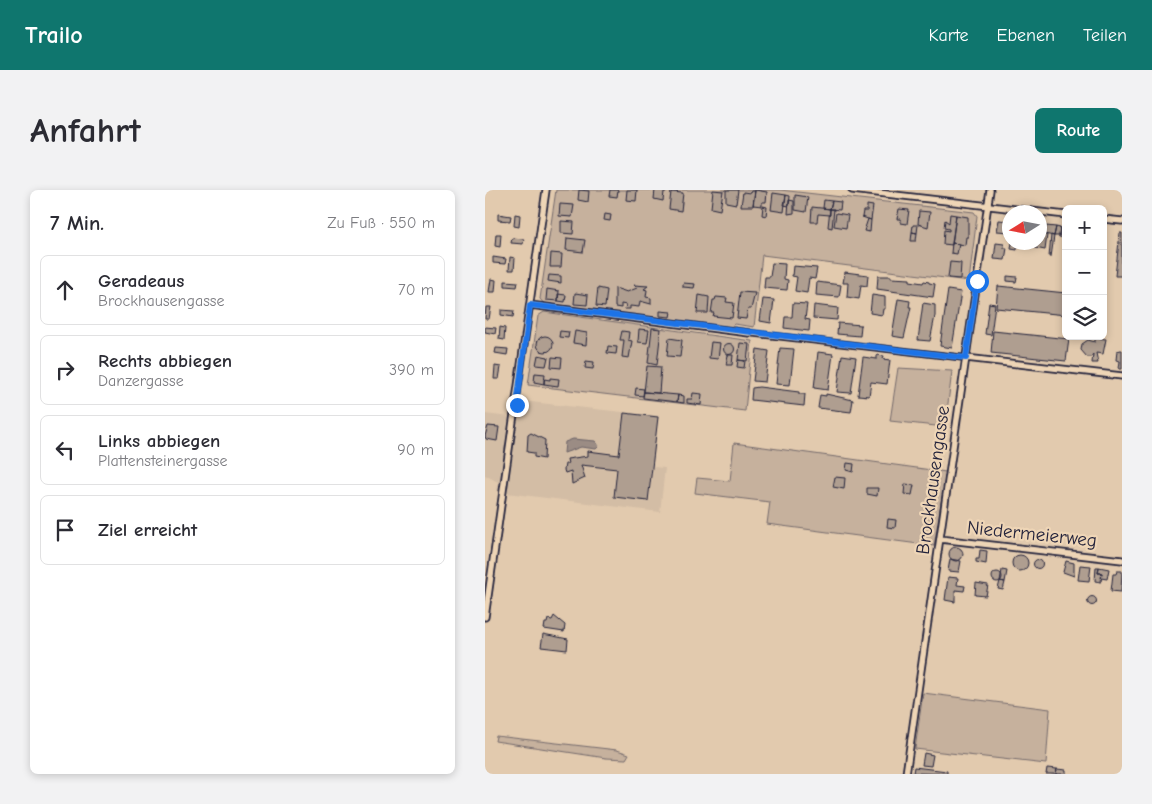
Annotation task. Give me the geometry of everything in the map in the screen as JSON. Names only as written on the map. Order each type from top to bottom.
[{"type":"street","points":[[485,617],[546,190]]},
{"type":"street","points":[[852,190],[1062,215]]},
{"type":"street","name":"Brockhausengasse","points":[[906,774],[991,190]]},
{"type":"street","points":[[1107,219],[1122,221]]},
{"type":"street","points":[[530,305],[749,333],[1122,376]]},
{"type":"street","name":"Niedermeierweg","points":[[940,539],[1122,560]]},
{"type":"shaded area","points":[[556,190],[780,190],[974,212],[977,216],[969,281],[762,255],[754,327],[734,324],[731,327],[545,305],[540,299]]},
{"type":"shaded area","points":[[544,312],[752,341],[745,411],[528,385],[538,316]]},
{"type":"shaded area","points":[[898,368],[952,371],[945,427],[890,421]]},
{"type":"shaded area","points":[[512,400],[659,416],[653,467],[665,468],[660,512],[497,492],[498,482],[485,475],[485,414],[510,417]]},
{"type":"shaded area","points":[[573,439],[595,441],[599,446],[596,449],[581,447],[564,453],[565,442]]},
{"type":"shaded area","points":[[734,443],[946,472],[934,546],[767,524],[770,502],[695,493],[697,478],[730,481]]},
{"type":"shaded area","points":[[923,693],[1050,709],[1046,764],[915,749]]},
{"type":"shaded area","points":[[496,736],[617,750],[629,754],[626,759],[606,758],[495,741]]},
{"type":"building","points":[[579,190],[589,191],[588,202],[578,200]]},
{"type":"building","points":[[610,190],[618,190],[617,197],[609,196]]},
{"type":"building","points":[[627,190],[637,190],[636,201],[626,200]]},
{"type":"building","points":[[655,190],[667,190],[667,192],[664,192],[663,201],[654,199]]},
{"type":"building","points":[[713,190],[723,191],[720,210],[711,208]]},
{"type":"building","points":[[726,190],[738,190],[736,204],[726,202]]},
{"type":"building","points":[[755,190],[767,192],[766,202],[762,202],[762,206],[753,205]]},
{"type":"building","points":[[755,191],[753,206],[741,206],[743,192],[750,193]]},
{"type":"building","points":[[671,192],[683,193],[681,211],[669,209]]},
{"type":"building","points":[[773,193],[786,195],[784,212],[771,210]]},
{"type":"building","points":[[786,195],[790,196],[789,206],[784,205]]},
{"type":"building","points":[[795,195],[808,197],[806,212],[795,210]]},
{"type":"building","points":[[789,200],[794,201],[794,213],[788,214]]},
{"type":"building","points":[[824,200],[832,201],[830,209],[823,208]]},
{"type":"building","points":[[832,201],[841,202],[840,210],[830,209]]},
{"type":"building","points":[[560,204],[574,205],[572,217],[559,216]]},
{"type":"building","points":[[867,205],[873,206],[871,220],[862,217],[863,211],[867,211]]},
{"type":"building","points":[[763,206],[767,207],[766,216],[762,215]]},
{"type":"building","points":[[812,207],[830,209],[830,215],[818,214],[817,222],[811,222]]},
{"type":"building","points":[[830,209],[834,209],[832,228],[828,227]]},
{"type":"building","points":[[899,209],[909,210],[907,224],[901,223],[901,219],[897,219]]},
{"type":"building","points":[[919,211],[930,212],[928,227],[918,224]]},
{"type":"building","points":[[836,213],[848,215],[846,228],[834,226]]},
{"type":"building","points":[[498,214],[511,216],[510,221],[498,220]]},
{"type":"building","points":[[515,214],[520,215],[519,227],[514,226]]},
{"type":"building","points":[[605,214],[611,215],[610,221],[604,220]]},
{"type":"building","points":[[950,214],[956,215],[952,245],[943,244],[944,230],[949,231],[949,229],[944,228],[945,220],[949,223]]},
{"type":"building","points":[[956,215],[968,217],[968,237],[966,237],[965,245],[952,243]]},
{"type":"building","points":[[868,219],[871,220],[870,232],[864,231]]},
{"type":"building","points":[[999,220],[1002,220],[1002,231],[997,231]]},
{"type":"building","points":[[561,221],[574,222],[573,234],[561,233]]},
{"type":"building","points":[[913,225],[918,225],[917,233],[912,232]]},
{"type":"building","points":[[1047,226],[1056,227],[1054,236],[1047,235]]},
{"type":"building","points":[[1056,227],[1060,228],[1059,236],[1054,236]]},
{"type":"building","points":[[1060,228],[1062,228],[1062,237],[1059,237]]},
{"type":"building","points":[[912,232],[917,233],[916,241],[911,241]]},
{"type":"building","points":[[1120,233],[1122,233],[1122,276],[1115,276]]},
{"type":"building","points":[[496,234],[501,234],[500,247],[495,246]]},
{"type":"building","points":[[1051,235],[1054,236],[1051,257],[1049,257]]},
{"type":"building","points":[[512,238],[524,239],[523,244],[511,243]]},
{"type":"building","points":[[567,238],[585,240],[583,252],[566,250]]},
{"type":"building","points":[[952,243],[959,244],[957,254],[951,253]]},
{"type":"building","points":[[996,243],[1002,244],[1002,250],[1007,250],[1005,260],[994,259]]},
{"type":"building","points":[[551,253],[562,254],[561,267],[550,267]]},
{"type":"building","points":[[493,257],[506,259],[505,264],[493,263]]},
{"type":"building","points":[[510,257],[515,258],[514,270],[509,270]]},
{"type":"building","points":[[950,262],[961,263],[960,279],[948,278]]},
{"type":"building","points":[[772,263],[785,264],[784,279],[788,280],[787,290],[764,288],[765,277],[770,277]]},
{"type":"building","points":[[793,266],[817,268],[815,279],[809,278],[807,293],[795,291],[797,277],[792,276]]},
{"type":"building","points":[[845,272],[868,275],[867,286],[861,285],[859,299],[847,297],[848,283],[843,283]]},
{"type":"building","points":[[549,275],[561,276],[561,283],[548,281]]},
{"type":"building","points":[[878,276],[891,276],[891,278],[910,279],[910,281],[923,283],[924,281],[935,284],[933,297],[877,289]]},
{"type":"building","points":[[1007,276],[1017,277],[1016,282],[1007,281]]},
{"type":"building","points":[[491,279],[496,280],[495,292],[489,292]]},
{"type":"building","points":[[505,281],[518,282],[517,287],[505,286]]},
{"type":"building","points":[[817,282],[841,285],[839,297],[816,295]]},
{"type":"building","points":[[683,283],[695,284],[694,288],[683,287]]},
{"type":"building","points":[[634,285],[648,286],[644,289],[647,290],[646,297],[651,298],[651,304],[640,301],[639,307],[630,306],[630,309],[625,309],[626,305],[621,304],[621,308],[615,307],[615,288],[627,292],[637,288]]},
{"type":"building","points":[[998,286],[1062,293],[1062,315],[996,308]]},
{"type":"building","points":[[598,288],[607,290],[605,307],[596,306]]},
{"type":"building","points":[[547,289],[559,291],[558,301],[546,300]]},
{"type":"building","points":[[948,290],[961,292],[952,348],[940,346]]},
{"type":"building","points":[[740,292],[755,293],[746,319],[737,318]]},
{"type":"building","points":[[575,293],[588,295],[587,305],[574,304]]},
{"type":"building","points":[[558,294],[566,295],[565,302],[558,301]]},
{"type":"building","points":[[699,295],[709,297],[708,313],[697,313]]},
{"type":"building","points":[[872,295],[885,297],[885,309],[883,309],[882,315],[870,313]]},
{"type":"building","points":[[716,297],[727,298],[726,302],[734,303],[732,318],[713,316],[714,313],[711,313],[713,300]]},
{"type":"building","points":[[763,299],[774,300],[771,323],[760,321]]},
{"type":"building","points":[[898,299],[910,301],[909,307],[911,307],[904,338],[892,336]]},
{"type":"building","points":[[793,303],[807,304],[805,319],[810,320],[809,331],[784,328],[785,317],[792,317]]},
{"type":"building","points":[[923,303],[935,305],[935,316],[930,341],[918,340]]},
{"type":"building","points":[[989,303],[995,304],[991,335],[985,334]]},
{"type":"building","points":[[814,305],[838,308],[837,320],[813,318]]},
{"type":"building","points":[[486,307],[491,307],[489,319],[485,319]]},
{"type":"building","points":[[501,310],[514,311],[513,317],[501,315]]},
{"type":"building","points":[[660,311],[671,312],[670,317],[660,316]]},
{"type":"building","points":[[838,323],[861,325],[860,336],[837,334]]},
{"type":"building","points":[[485,327],[496,328],[495,334],[485,332]]},
{"type":"building","points":[[500,327],[505,328],[504,340],[499,339]]},
{"type":"building","points":[[652,328],[661,329],[657,365],[648,363]]},
{"type":"building","points":[[639,329],[649,330],[647,343],[638,342]]},
{"type":"building","points":[[560,331],[569,332],[568,338],[559,337]]},
{"type":"building","points":[[575,331],[587,333],[586,345],[573,343]]},
{"type":"building","points":[[622,331],[629,332],[628,340],[632,341],[629,358],[622,357],[624,340],[620,340]]},
{"type":"building","points":[[993,331],[1069,340],[1066,361],[991,353]]},
{"type":"building","points":[[545,336],[553,344],[545,352],[537,344]]},
{"type":"building","points":[[669,338],[682,340],[680,357],[667,356]]},
{"type":"building","points":[[1088,340],[1095,342],[1095,340],[1106,340],[1103,354],[1096,353],[1098,363],[1092,363],[1093,354],[1091,357],[1087,357],[1081,350],[1082,344]]},
{"type":"building","points":[[711,342],[720,343],[718,359],[709,358]]},
{"type":"building","points":[[729,343],[735,349],[729,355],[723,349]]},
{"type":"building","points":[[740,343],[749,344],[747,361],[738,360]]},
{"type":"building","points":[[608,346],[617,347],[616,354],[607,353]]},
{"type":"building","points":[[496,348],[508,349],[507,355],[495,353]]},
{"type":"building","points":[[780,348],[794,349],[790,385],[776,384]]},
{"type":"building","points":[[757,349],[769,351],[765,382],[753,381]]},
{"type":"building","points":[[1122,350],[1122,369],[1119,369],[1120,361],[1116,360],[1117,351]]},
{"type":"building","points":[[818,352],[833,354],[828,390],[814,388]]},
{"type":"building","points":[[538,355],[548,357],[546,366],[536,365]]},
{"type":"building","points":[[728,355],[733,355],[732,365],[726,365]]},
{"type":"building","points":[[842,355],[856,357],[851,393],[837,392]]},
{"type":"building","points":[[877,355],[884,356],[883,359],[890,360],[887,384],[871,382],[869,396],[858,395],[863,357],[877,359]]},
{"type":"building","points":[[552,357],[562,358],[561,368],[551,367]]},
{"type":"building","points":[[738,360],[745,361],[744,368],[737,367]]},
{"type":"building","points":[[586,361],[594,362],[593,369],[585,368]]},
{"type":"building","points":[[495,366],[501,367],[499,379],[494,379]]},
{"type":"building","points":[[647,366],[661,367],[659,393],[644,392]]},
{"type":"building","points":[[535,373],[545,374],[544,384],[534,382]]},
{"type":"building","points":[[550,378],[559,379],[558,386],[544,384],[544,379],[550,380]]},
{"type":"building","points":[[759,387],[805,394],[804,406],[751,400],[752,388]]},
{"type":"building","points":[[636,388],[644,389],[643,396],[635,395]]},
{"type":"building","points":[[644,392],[678,395],[677,402],[643,398]]},
{"type":"building","points":[[693,393],[702,394],[701,405],[687,403],[687,399],[692,399]]},
{"type":"building","points":[[826,394],[853,400],[851,412],[818,408],[820,395],[826,396]]},
{"type":"building","points":[[678,395],[684,396],[684,403],[677,402]]},
{"type":"building","points":[[624,413],[658,417],[648,501],[614,497],[617,469],[581,465],[585,478],[572,484],[571,471],[565,473],[564,470],[565,464],[568,464],[567,459],[588,456],[588,451],[619,455]]},
{"type":"building","points":[[488,426],[499,427],[497,441],[486,439]]},
{"type":"building","points":[[531,433],[545,440],[544,459],[534,457],[534,453],[527,452],[528,435]]},
{"type":"building","points":[[847,463],[854,464],[853,472],[846,470]]},
{"type":"building","points":[[835,477],[845,478],[844,489],[833,487]]},
{"type":"building","points":[[905,484],[914,485],[912,495],[904,494]]},
{"type":"building","points":[[867,488],[878,488],[877,496],[867,494]]},
{"type":"building","points":[[888,519],[896,520],[895,528],[887,527]]},
{"type":"building","points":[[956,547],[961,549],[963,554],[961,559],[956,561],[951,559],[949,554],[951,549]]},
{"type":"building","points":[[980,550],[987,551],[986,564],[976,562],[976,559],[979,559]]},
{"type":"building","points":[[1020,555],[1026,557],[1028,563],[1026,569],[1020,571],[1014,569],[1012,563],[1014,557]]},
{"type":"building","points":[[950,559],[961,561],[959,572],[948,571]]},
{"type":"building","points":[[1038,559],[1043,564],[1038,569],[1033,564]]},
{"type":"building","points":[[1066,561],[1074,563],[1074,576],[1063,572]]},
{"type":"building","points":[[1080,565],[1091,566],[1089,581],[1078,580]]},
{"type":"building","points":[[1096,567],[1099,567],[1098,573],[1102,573],[1101,582],[1095,581]]},
{"type":"building","points":[[1099,567],[1109,569],[1107,579],[1101,578],[1102,573],[1098,573]]},
{"type":"building","points":[[1002,570],[1007,571],[1005,582],[1000,581]]},
{"type":"building","points":[[1117,571],[1122,571],[1121,592],[1111,591],[1113,574],[1116,574]]},
{"type":"building","points":[[995,572],[999,572],[1002,577],[1001,581],[995,582],[992,579],[992,575]]},
{"type":"building","points":[[948,577],[958,578],[957,585],[965,586],[964,591],[955,590],[955,602],[945,600]]},
{"type":"building","points":[[1000,581],[1005,582],[1003,590],[998,589]]},
{"type":"building","points":[[976,583],[988,585],[986,596],[975,595]]},
{"type":"building","points":[[1092,596],[1097,601],[1092,606],[1087,601]]},
{"type":"building","points":[[554,616],[565,625],[564,632],[544,629],[548,619],[552,620]]},
{"type":"building","points":[[543,634],[568,639],[567,650],[541,647]]},
{"type":"building","points":[[924,753],[933,755],[931,766],[922,765]]},
{"type":"building","points":[[914,767],[947,771],[947,774],[913,773]]},
{"type":"building","points":[[1047,768],[1057,769],[1056,774],[1046,774]]},
{"type":"building","points":[[1057,769],[1066,770],[1066,774],[1056,774]]},
{"type":"route","points":[[517,405],[530,305],[966,358],[977,281]]}]
